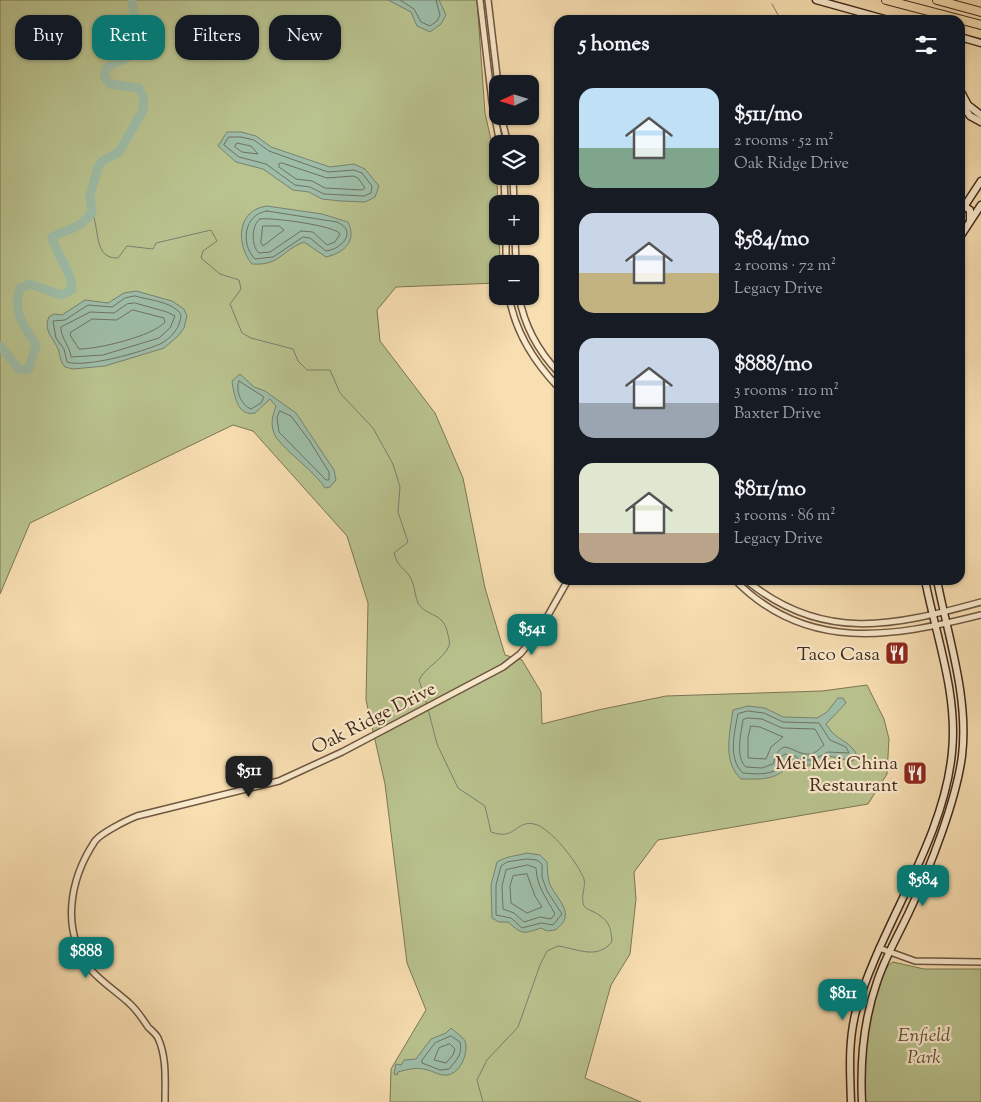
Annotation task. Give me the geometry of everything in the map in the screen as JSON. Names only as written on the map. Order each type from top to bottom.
[{"type":"highway","points":[[886,0],[943,15]]},
{"type":"highway","points":[[937,0],[981,12]]},
{"type":"highway","points":[[965,21],[981,25]]},
{"type":"main road","points":[[816,0],[866,15]]},
{"type":"main road","points":[[965,38],[981,43]]},
{"type":"main road","points":[[965,100],[968,106],[981,115]]},
{"type":"main road","points":[[965,109],[970,116],[981,122]]},
{"type":"main road","points":[[965,205],[981,181]]},
{"type":"main road","points":[[965,229],[981,205]]},
{"type":"main road","points":[[965,209],[970,210],[970,221]]},
{"type":"main road","points":[[851,1102],[851,1036],[858,1004],[879,948],[909,886],[935,820],[949,775],[952,744],[950,699],[927,585]]},
{"type":"main road","points":[[862,1102],[863,1037],[877,982],[911,908],[943,825],[957,781],[963,745],[962,704],[938,585]]},
{"type":"main road","points":[[952,744],[963,745]]},
{"type":"main road","points":[[935,820],[943,825]]},
{"type":"street","points":[[480,0],[490,75]]},
{"type":"street","points":[[488,0],[497,75]]},
{"type":"street","points":[[481,10],[490,10]]},
{"type":"street","points":[[511,305],[514,316],[530,351],[554,382]]},
{"type":"street","points":[[521,305],[538,347],[554,367]]},
{"type":"street","points":[[514,316],[523,313]]},
{"type":"street","points":[[530,351],[538,347]]},
{"type":"street","name":"Oak Ridge Drive","points":[[165,1102],[164,1063],[158,1038],[139,1012],[93,971],[78,948],[71,904],[73,890],[82,864],[95,842],[124,822],[137,816],[279,781],[342,752],[503,667],[520,654],[538,633],[565,585]]},
{"type":"street","points":[[753,585],[784,604],[815,617],[858,624],[902,622],[981,602]]},
{"type":"street","points":[[741,586],[786,617],[814,628],[857,634],[887,634],[935,626],[981,615]]},
{"type":"street","points":[[857,634],[858,624]]},
{"type":"street","points":[[879,948],[926,963],[981,962]]},
{"type":"green space","points":[[0,0],[477,0],[485,113],[490,135],[489,185],[497,185],[497,195],[489,195],[489,245],[499,245],[500,255],[489,255],[489,283],[396,287],[377,310],[380,341],[435,413],[463,478],[485,588],[505,655],[522,660],[541,692],[542,724],[666,696],[822,691],[867,685],[884,719],[889,739],[887,774],[868,804],[658,840],[634,872],[636,899],[630,954],[611,985],[585,1078],[641,1102],[390,1102],[391,1069],[426,1010],[407,963],[385,784],[366,700],[368,603],[347,536],[253,431],[233,425],[30,523],[0,594]]},
{"type":"green space","name":"Enfield Park","points":[[893,962],[924,969],[981,969],[981,1102],[865,1102],[865,1056],[872,1010],[887,967]]},
{"type":"water","points":[[388,0],[439,0],[446,15],[441,24],[430,32],[417,26],[411,12]]},
{"type":"water","points":[[227,132],[241,132],[256,136],[271,147],[330,167],[354,164],[365,169],[379,186],[375,197],[365,202],[341,201],[322,199],[309,192],[293,190],[263,169],[236,162],[218,146]]},
{"type":"water","points":[[267,206],[322,214],[348,222],[351,235],[348,245],[339,252],[326,257],[304,242],[269,263],[252,264],[243,247],[242,229],[244,221],[249,214]]},
{"type":"water","points":[[136,291],[172,301],[184,309],[187,316],[184,328],[178,336],[164,348],[105,366],[73,369],[65,367],[48,331],[47,322],[49,317],[54,314],[62,315],[85,300],[108,303],[124,293]]},
{"type":"water","points":[[240,374],[254,387],[265,391],[296,413],[334,470],[336,480],[330,487],[325,488],[277,438],[272,422],[276,406],[270,399],[255,413],[244,412],[240,408],[235,398],[232,381]]},
{"type":"water","points":[[838,698],[843,698],[846,703],[826,724],[834,734],[856,753],[853,761],[829,756],[815,765],[798,765],[794,760],[786,759],[787,766],[783,771],[773,777],[760,779],[741,779],[735,772],[729,755],[729,737],[733,710],[748,706],[765,708],[783,717],[817,718],[827,712]]},
{"type":"water","points":[[527,853],[540,855],[547,862],[551,887],[565,911],[564,920],[555,930],[547,931],[541,928],[523,932],[508,922],[499,922],[492,918],[491,885],[497,862],[508,857]]},
{"type":"water","points":[[451,1028],[464,1039],[466,1046],[462,1062],[456,1071],[452,1074],[444,1075],[424,1069],[409,1069],[398,1072],[397,1075],[394,1074],[396,1064],[401,1065],[404,1060],[416,1059],[431,1039],[446,1033]]},
{"type":"waterway","points":[[0,346],[20,370],[29,369],[36,345],[20,318],[18,311],[17,304],[20,288],[30,284],[61,295],[72,290],[67,269],[52,237],[83,223],[92,212],[90,195],[98,167],[102,161],[119,152],[143,110],[144,99],[139,88],[110,84],[104,76],[107,67],[144,50],[136,32],[132,0]]},
{"type":"waterway","points":[[772,4],[778,15]]},
{"type":"waterway","points":[[92,212],[101,248],[110,257],[118,258],[127,246],[153,249],[156,243],[211,230],[217,241],[203,251],[201,258],[220,274],[239,280],[241,289],[230,304],[242,333],[251,338],[293,349],[298,361],[307,370],[330,370],[340,393],[373,428],[393,464],[400,487],[398,512],[408,542],[394,553],[396,559],[410,577],[418,603],[422,608],[443,622],[449,639],[449,646],[446,651],[419,680],[427,705]]},
{"type":"waterway","points":[[428,709],[437,744],[458,788],[485,806],[491,832],[506,834],[528,824],[534,824],[548,832],[570,855],[581,872],[584,879],[584,906],[606,921],[612,936],[612,942],[600,951],[587,952],[558,946],[547,951],[540,965],[518,1027],[487,1060],[477,1080],[483,1102]]},
{"type":"place","name":"Taco Casa","points":[[897,653]]},
{"type":"place","name":"Mei Mei China Restaurant","points":[[915,773]]}]
